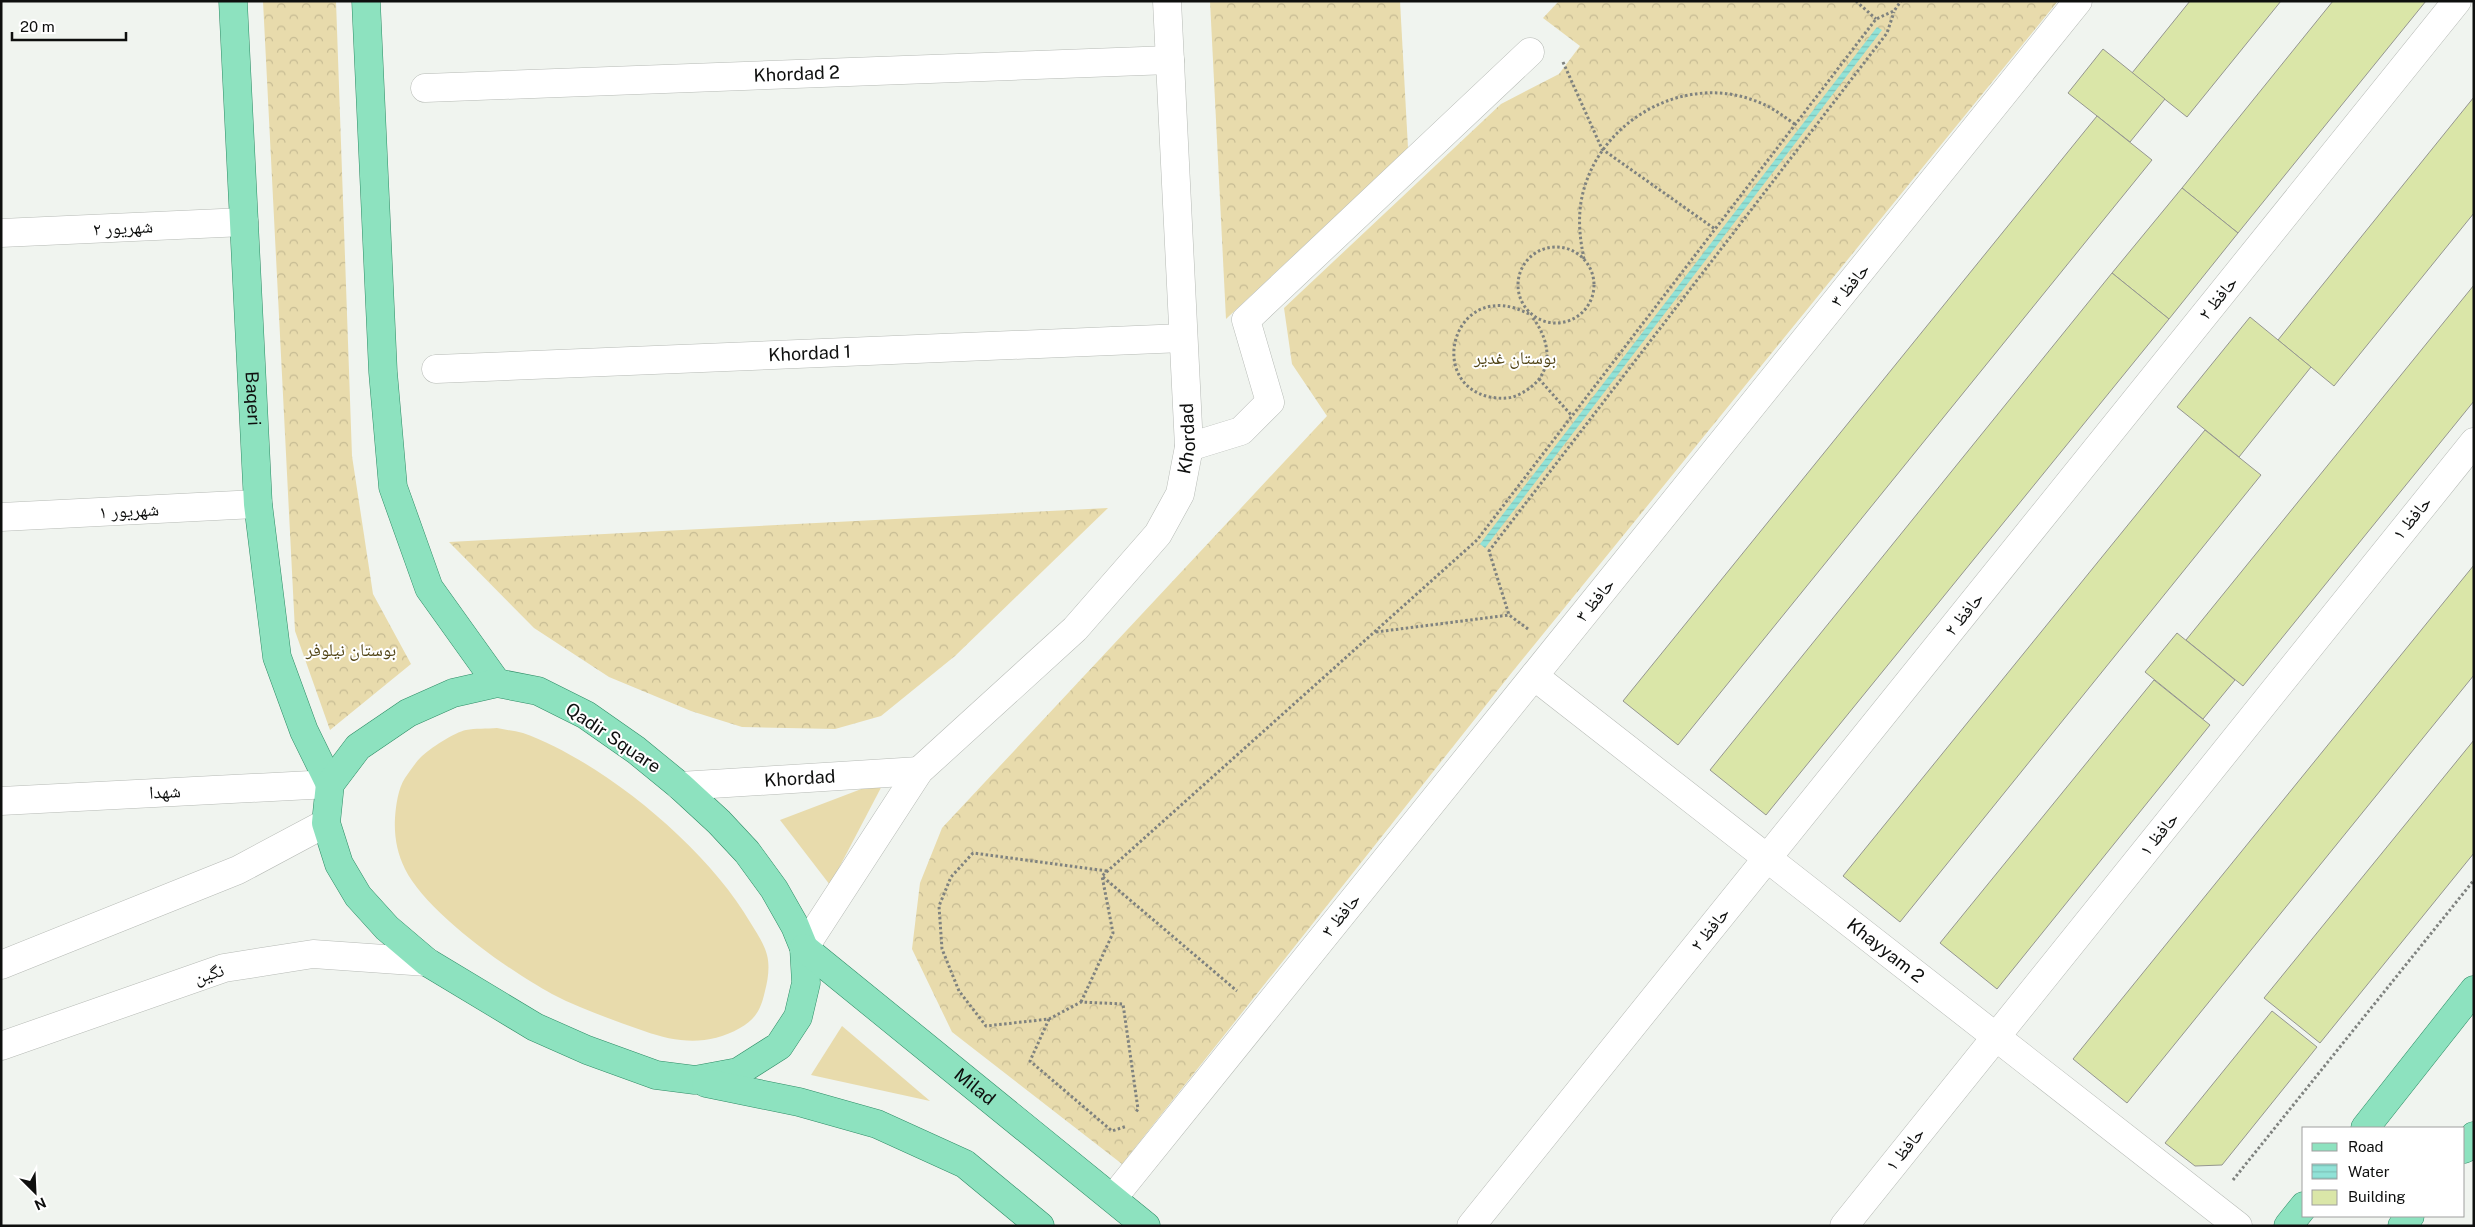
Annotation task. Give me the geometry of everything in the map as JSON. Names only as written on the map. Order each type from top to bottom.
[{"type":"main road","name":"Baqeri","points":[[233,1],[258,504],[278,657],[304,732],[330,784]]},
{"type":"main road","points":[[366,1],[383,372],[393,487],[429,588],[497,683]]},
{"type":"main road","name":"Qadir Square","points":[[497,683],[538,691],[586,715],[636,750],[680,786],[719,822],[747,852],[778,896],[795,926],[804,948],[806,982],[798,1017],[778,1046],[738,1072],[695,1080],[656,1075],[587,1050],[535,1028],[426,962],[387,928],[358,896],[340,864],[326,822],[330,784],[358,747],[408,713],[453,693],[497,683]]},
{"type":"main road","name":"Milad","points":[[804,948],[1146,1226]]},
{"type":"main road","points":[[2366,1127],[2474,990]]},
{"type":"main road","points":[[695,1080],[799,1102],[877,1124],[965,1164],[1040,1226]]},
{"type":"main road","points":[[2288,1226],[2302,1208]]},
{"type":"street","name":"Khordad","points":[[804,948],[919,771],[1075,629],[1158,534],[1180,494],[1189,447],[1167,1]]},
{"type":"street","name":"حافظ ۳","points":[[1113,1198],[2078,1]]},
{"type":"street","name":"حافظ ۲","points":[[1471,1226],[2457,1]]},
{"type":"street","points":[[1189,447],[1242,431],[1270,402],[1246,320],[1530,52]]},
{"type":"street","name":"Khordad 2","points":[[425,88],[1170,60]]},
{"type":"street","name":"شهریور ۲","points":[[1,233],[244,222]]},
{"type":"street","name":"Khordad 1","points":[[436,369],[1184,338]]},
{"type":"street","name":"حافظ ۱","points":[[1844,1226],[2474,442]]},
{"type":"street","name":"شهریور ۱","points":[[1,517],[258,504]]},
{"type":"street","name":"Khayyam 2","points":[[1534,676],[2238,1226]]},
{"type":"street","name":"Khordad","points":[[680,786],[919,771]]},
{"type":"street","name":"شهدا","points":[[1,801],[330,784]]},
{"type":"street","points":[[1,965],[238,870],[326,822]]},
{"type":"street","name":"نگین","points":[[1,1046],[224,968],[313,954],[426,962]]},
{"type":"path","points":[[1856,1],[1876,19]]},
{"type":"path","points":[[1555,649],[1509,615],[1489,551],[1887,33],[1894,11],[1901,1]]},
{"type":"path","points":[[1102,876],[1477,540],[1876,19],[1894,11]]},
{"type":"path","points":[[1530,52],[1561,58],[1602,149],[1715,229]]},
{"type":"path","points":[[1584,258],[1579,230],[1581,202],[1589,174],[1602,149],[1621,128],[1644,111],[1670,99],[1697,93],[1725,94],[1753,100],[1778,112],[1796,125]]},
{"type":"path","points":[[1529,314],[1515,307],[1499,304],[1484,308],[1470,316],[1460,328],[1454,343],[1454,359],[1459,374],[1469,386],[1482,395],[1498,399],[1514,397],[1528,390],[1539,379],[1546,364],[1548,347],[1543,331],[1529,314],[1521,301],[1518,286],[1521,271],[1529,258],[1541,250],[1556,247],[1571,250],[1584,258],[1591,268],[1595,281],[1594,293],[1589,305],[1582,314],[1571,321],[1558,324],[1533,318]]},
{"type":"path","points":[[1539,379],[1572,416]]},
{"type":"path","points":[[1374,632],[1509,615]]},
{"type":"path","points":[[1049,1019],[1030,1061],[1112,1131],[1127,1126],[1138,1109],[1123,1004],[1081,1002],[1049,1019],[986,1026],[959,991],[942,949],[939,906],[951,877],[973,853],[1107,871]]},
{"type":"path","points":[[1102,876],[1262,1013]]},
{"type":"path","points":[[1081,1002],[1113,933],[1102,876]]},
{"type":"path","points":[[2213,1206],[2474,880]]},
{"type":"green space","name":"بوستان نیلوفر","points":[[263,1],[336,1],[352,456],[373,594],[411,664],[330,730],[295,631]]},
{"type":"green space","points":[[1210,1],[1400,1],[1408,148],[1226,319]]},
{"type":"green space","name":"بوستان غدیر","points":[[1559,1],[2058,1],[1513,671],[1122,1164],[952,1032],[912,949],[920,883],[942,828],[1327,416],[1292,364],[1284,308],[1501,104],[1559,74],[1580,46],[1543,18]]},
{"type":"green space","points":[[1108,508],[955,656],[881,716],[835,729],[742,727],[691,711],[609,677],[534,628],[449,542]]},
{"type":"green space","points":[[497,728],[523,733],[554,746],[587,764],[651,811],[681,837],[708,865],[750,922],[762,942],[767,955],[767,982],[760,1008],[750,1021],[728,1034],[716,1038],[693,1041],[681,1040],[657,1035],[574,1005],[534,984],[492,956],[449,921],[416,886],[402,863],[395,831],[397,803],[405,778],[419,759],[442,741],[466,730]]},
{"type":"green space","points":[[885,780],[830,885],[780,820]]},
{"type":"green space","points":[[842,1026],[930,1101],[811,1075]]},
{"type":"water","points":[[1877,27],[1882,30],[1485,548],[1480,544]]},
{"type":"building","points":[[2190,1],[2281,1],[2187,117],[2132,73]]},
{"type":"building","points":[[2333,1],[2426,1],[2238,233],[2182,188]]},
{"type":"building","points":[[2103,49],[2165,99],[2130,142],[2068,93]]},
{"type":"building","points":[[2474,97],[2474,213],[2334,386],[2278,340]]},
{"type":"building","points":[[2097,116],[2152,160],[1678,745],[1623,701]]},
{"type":"building","points":[[2182,188],[2238,233],[2169,319],[2112,273]]},
{"type":"building","points":[[2112,273],[2169,319],[1766,815],[1710,770]]},
{"type":"building","points":[[2474,285],[2474,401],[2243,686],[2186,640]]},
{"type":"building","points":[[2250,317],[2311,367],[2239,457],[2177,407]]},
{"type":"building","points":[[2205,430],[2261,475],[1900,922],[1843,876]]},
{"type":"building","points":[[2474,565],[2474,675],[2127,1103],[2073,1059]]},
{"type":"building","points":[[2177,633],[2235,680],[2203,719],[2145,672]]},
{"type":"building","points":[[2154,680],[2210,725],[1997,989],[1940,943]]},
{"type":"building","points":[[2474,740],[2474,853],[2320,1043],[2264,998]]},
{"type":"building","points":[[2272,1011],[2317,1047],[2222,1165],[2195,1166],[2165,1143]]}]
